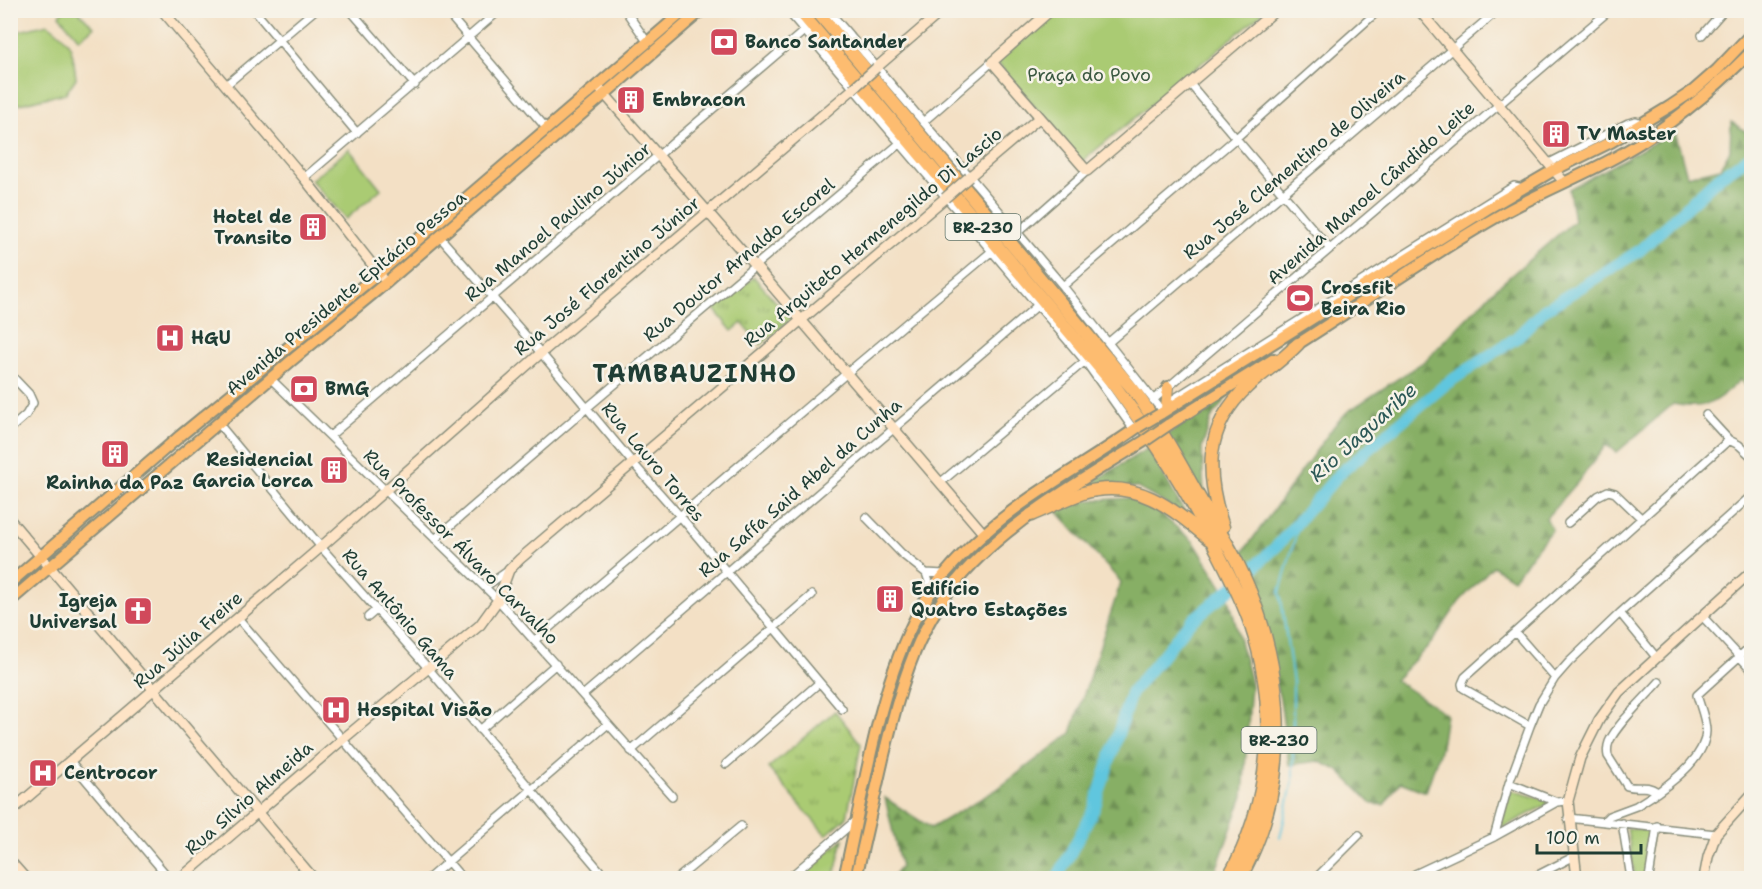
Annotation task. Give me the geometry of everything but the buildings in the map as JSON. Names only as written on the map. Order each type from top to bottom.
[{"type":"highway","name":"BR-230","points":[[800,10],[1095,360],[1161,449],[1213,543],[1232,567],[1267,641],[1273,668],[1279,733],[1275,774],[1266,816],[1257,846],[1240,879]]},
{"type":"highway","name":"BR-230","points":[[816,10],[1136,393],[1164,436],[1231,551],[1232,567]]},
{"type":"highway","points":[[1231,551],[1213,492],[1211,458],[1217,430],[1236,398],[1298,344]]},
{"type":"highway","points":[[1031,515],[1085,493],[1111,489],[1128,490],[1164,505],[1213,543]]},
{"type":"highway","name":"BR-230","points":[[1228,879],[1250,834],[1268,750],[1268,723],[1262,669],[1251,625],[1248,601]]},
{"type":"main road","points":[[162,10],[304,178],[387,282]]},
{"type":"main road","name":"Avenida Presidente Epitácio Pessoa","points":[[10,601],[387,282],[601,90],[675,16],[685,10]]},
{"type":"main road","name":"Avenida Presidente Epitácio Pessoa","points":[[10,583],[189,429],[379,273],[547,129],[601,90],[702,10]]},
{"type":"main road","name":"Rua José Florentino Júnior","points":[[384,490],[541,353],[944,10]]},
{"type":"main road","points":[[1051,10],[992,62],[1087,171],[1276,10]]},
{"type":"main road","points":[[1419,10],[1564,182]]},
{"type":"main road","points":[[844,879],[894,669],[919,612],[932,591],[944,574],[984,534],[1058,480],[1164,410],[1523,188],[1552,167],[1611,142],[1693,91],[1717,70],[1752,33]]},
{"type":"main road","points":[[856,879],[898,699],[914,652],[927,622],[972,564],[1031,515],[1399,277],[1494,218],[1624,153],[1682,115],[1752,51]]},
{"type":"main road","points":[[601,90],[984,534]]},
{"type":"main road","name":"Rua Arquiteto Hermenegildo Di Lascio","points":[[498,600],[509,570],[632,462],[1040,117]]},
{"type":"main road","points":[[1624,153],[1639,139],[1642,124]]},
{"type":"main road","points":[[1393,267],[1399,277]]},
{"type":"main road","points":[[1164,410],[1168,387]]},
{"type":"main road","name":"Rua Júlia Freire","points":[[10,812],[155,690],[384,490]]},
{"type":"main road","points":[[10,520],[313,879]]},
{"type":"main road","points":[[1577,879],[1568,801],[1580,758],[1599,720],[1620,692],[1752,571]]},
{"type":"main road","name":"Rua Silvio Almeida","points":[[181,879],[480,625],[498,600]]},
{"type":"main road","points":[[1704,879],[1708,857],[1716,834],[1752,794]]},
{"type":"main road","points":[[10,861],[25,879]]},
{"type":"street","points":[[254,10],[357,134]]},
{"type":"street","points":[[226,85],[315,10]]},
{"type":"street","points":[[350,10],[415,85]]},
{"type":"street","points":[[445,10],[547,129]]},
{"type":"street","points":[[304,178],[500,10]]},
{"type":"street","points":[[625,10],[648,43]]},
{"type":"street","points":[[787,10],[1085,361],[1136,429]]},
{"type":"street","points":[[828,10],[1063,286],[1153,400],[1164,410],[1514,186],[1523,188]]},
{"type":"street","points":[[1063,286],[1235,139],[1379,10]]},
{"type":"street","name":"Rua José Clementino de Oliveira","points":[[1109,342],[1498,10]]},
{"type":"street","name":"Avenida Manoel Cândido Leite","points":[[1153,400],[1610,10]]},
{"type":"street","points":[[1702,35],[1724,10]]},
{"type":"street","name":"Rua Manoel Paulino Júnior","points":[[330,436],[804,31]]},
{"type":"street","points":[[923,122],[992,62]]},
{"type":"street","points":[[1190,84],[1329,248]]},
{"type":"street","points":[[1552,167],[1628,123],[1636,121],[1642,124]]},
{"type":"street","points":[[1597,140],[1611,142]]},
{"type":"street","name":"Rua Doutor Arnaldo Escorel","points":[[435,539],[899,144]]},
{"type":"street","points":[[1017,233],[1087,171]]},
{"type":"street","name":"Rua Lauro Torres","points":[[439,236],[588,407],[842,709]]},
{"type":"street","points":[[535,640],[992,252]]},
{"type":"street","name":"Rua Saffa Said Abel da Cunha","points":[[583,694],[1038,305]]},
{"type":"street","points":[[940,483],[1085,361]]},
{"type":"street","points":[[10,374],[29,394],[33,403],[30,410],[10,429]]},
{"type":"street","name":"Rua Professor Álvaro Carvalho","points":[[271,379],[498,600],[672,796]]},
{"type":"street","points":[[1706,415],[1729,440],[1739,445],[1752,457]]},
{"type":"street","name":"Rua Antônio Gama","points":[[218,423],[321,547],[428,668],[606,879]]},
{"type":"street","points":[[1530,726],[1463,688],[1463,681],[1470,671],[1729,440]]},
{"type":"street","points":[[1568,523],[1598,496],[1608,491],[1615,493],[1642,519]]},
{"type":"street","points":[[1494,837],[1509,783],[1530,726],[1539,704],[1555,678],[1620,613],[1752,495]]},
{"type":"street","points":[[866,517],[902,555],[926,573],[944,574]]},
{"type":"street","name":"Rua Arquiteto Hermenegildo Di Lascio","points":[[485,587],[509,570]]},
{"type":"street","points":[[926,573],[932,591]]},
{"type":"street","points":[[631,751],[773,626],[812,595]]},
{"type":"street","points":[[368,617],[376,610]]},
{"type":"street","points":[[1620,613],[1656,657]]},
{"type":"street","points":[[1702,616],[1752,670]]},
{"type":"street","points":[[238,618],[462,879]]},
{"type":"street","points":[[1515,632],[1555,678]]},
{"type":"street","points":[[1604,821],[1609,816],[1636,806],[1658,792],[1690,764],[1703,745],[1706,731],[1703,713],[1696,695],[1752,645]]},
{"type":"street","points":[[480,730],[556,664]]},
{"type":"street","points":[[1658,792],[1648,786],[1635,788],[1627,786],[1608,756],[1607,750],[1608,743],[1615,732],[1659,682]]},
{"type":"street","points":[[726,764],[819,683]]},
{"type":"street","points":[[429,879],[608,724]]},
{"type":"street","points":[[70,761],[169,879]]},
{"type":"street","points":[[1509,783],[1557,802]]},
{"type":"street","points":[[1412,879],[1415,874],[1494,837],[1557,802],[1568,801]]},
{"type":"street","points":[[789,879],[858,818]]},
{"type":"street","points":[[1569,818],[1716,834]]},
{"type":"street","points":[[1622,823],[1631,879]]},
{"type":"street","points":[[678,879],[741,826]]},
{"type":"street","points":[[1649,879],[1657,826]]},
{"type":"street","points":[[1316,879],[1359,835]]},
{"type":"street","points":[[1532,879],[1573,857]]},
{"type":"green space","points":[[64,10],[78,11],[94,27],[79,39],[59,15]]},
{"type":"green space","name":"Praça do Povo","points":[[1055,11],[1265,11],[1081,162],[996,61]]},
{"type":"green space","points":[[48,24],[63,36],[70,47],[76,78],[66,93],[11,106],[11,33]]},
{"type":"green space","points":[[1731,122],[1751,135],[1751,391],[1740,380],[1710,403],[1694,406],[1673,404],[1617,452],[1606,445],[1546,518],[1552,529],[1513,579],[1493,566],[1459,602],[1432,642],[1395,680],[1446,714],[1441,747],[1426,792],[1400,782],[1384,805],[1372,804],[1338,770],[1318,761],[1289,765],[1280,698],[1236,562],[1334,426],[1347,412],[1425,361],[1493,291],[1574,221],[1569,189],[1675,131],[1687,176],[1720,168],[1730,150]]},
{"type":"green space","points":[[349,149],[381,189],[346,219],[311,180]]},
{"type":"green space","points":[[754,277],[791,319],[761,345],[742,323],[732,331],[714,309]]},
{"type":"green space","points":[[1230,392],[1211,419],[1202,448],[1204,497],[1165,436]]},
{"type":"green space","points":[[1148,448],[1186,515],[1136,487],[1073,494]]},
{"type":"green space","points":[[1129,498],[1157,511],[1194,542],[1229,598],[1251,684],[1243,796],[1216,870],[1209,878],[891,878],[901,867],[885,798],[931,828],[996,790],[1071,733],[1121,582],[1055,509],[1078,501]]},
{"type":"green space","points":[[835,711],[861,744],[847,817],[826,835],[768,768]]},
{"type":"green space","points":[[1511,790],[1545,800],[1548,804],[1502,828],[1501,824]]},
{"type":"green space","points":[[1627,828],[1652,831],[1645,878],[1635,878]]},
{"type":"green space","points":[[843,839],[834,878],[797,878]]},
{"type":"waterway","name":"Rio Jaguaribe","points":[[1057,878],[1094,809],[1131,693],[1190,622],[1234,586],[1278,545],[1339,474],[1446,384],[1516,338],[1544,310],[1639,251],[1719,177],[1752,155]]},
{"type":"waterway","points":[[1280,838],[1293,780],[1293,682],[1280,592],[1300,520]]},
{"type":"place","name":"Banco Santander","points":[[724,42]]},
{"type":"place","name":"Embracon","points":[[631,100]]},
{"type":"place","name":"TV Master","points":[[1556,134]]},
{"type":"place","name":"Hotel de Transito","points":[[313,227]]},
{"type":"place","name":"Crossfit Beira Rio","points":[[1300,298]]},
{"type":"place","name":"HGU","points":[[170,338]]},
{"type":"place","name":"BMG","points":[[304,389]]},
{"type":"place","name":"Rainha da Paz","points":[[115,454]]},
{"type":"place","name":"Residencial Garcia Lorca","points":[[334,470]]},
{"type":"place","name":"Edifício Quatro Estações","points":[[890,599]]},
{"type":"place","name":"Igreja Universal","points":[[138,611]]},
{"type":"place","name":"Hospital Visão","points":[[336,710]]},
{"type":"place","name":"Centrocor","points":[[43,773]]},
{"type":"district","name":"TAMBAUZINHO","points":[[695,374]]}]
